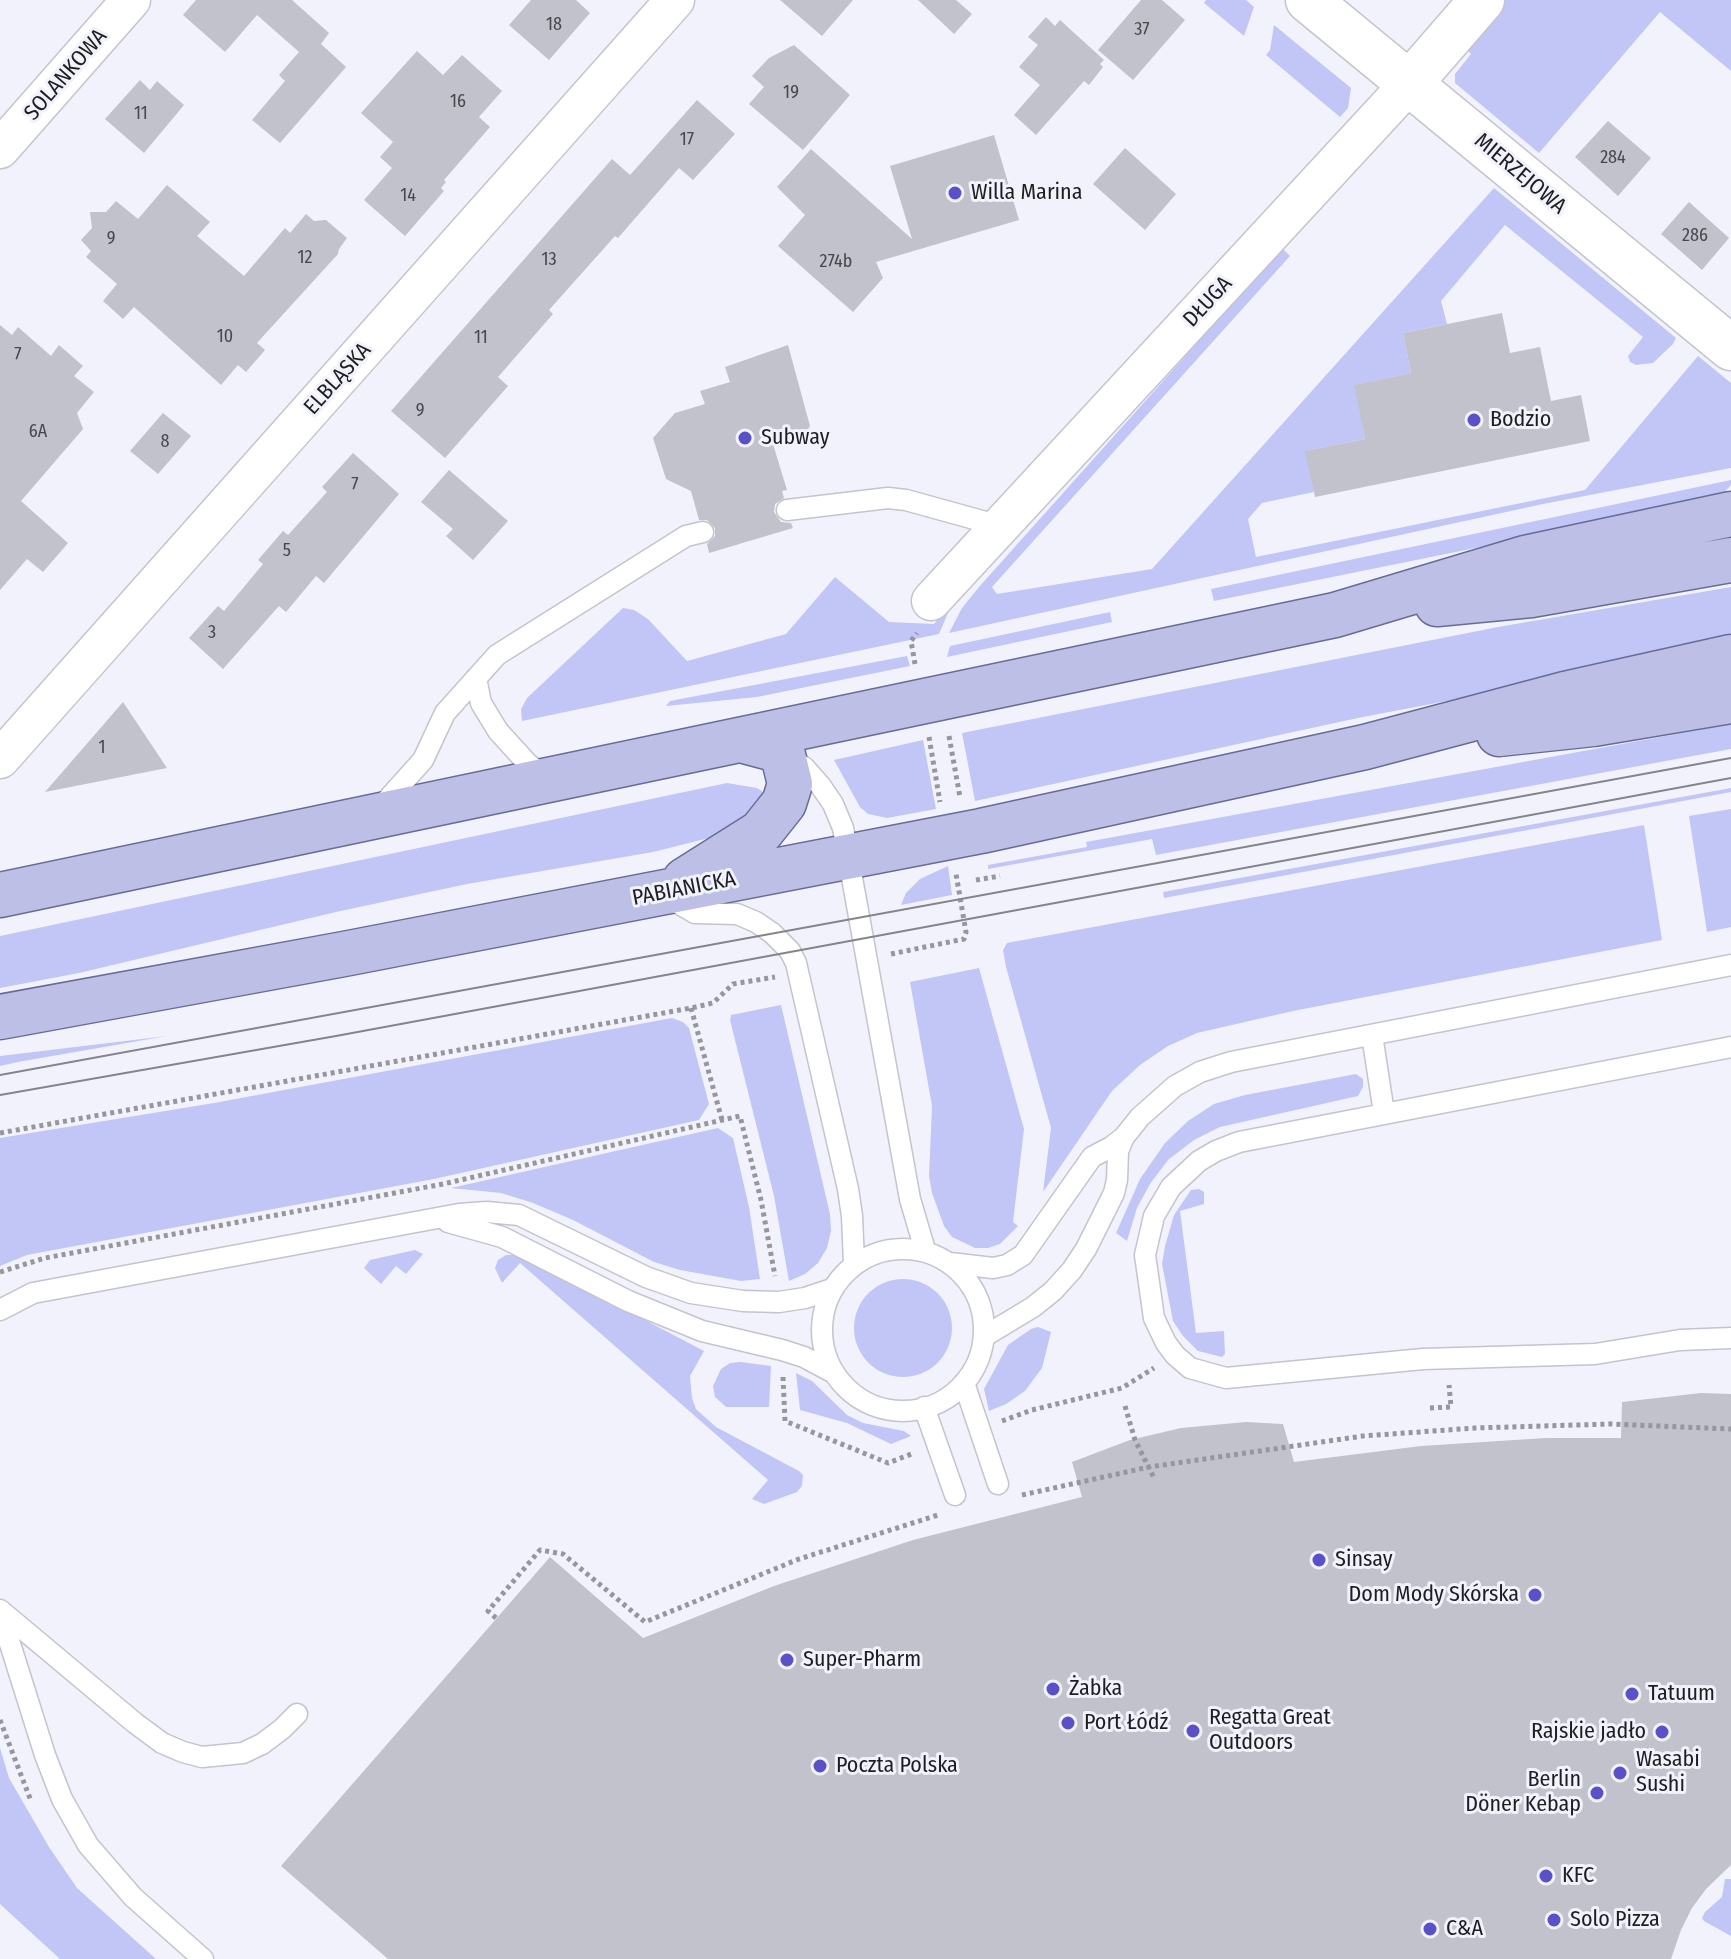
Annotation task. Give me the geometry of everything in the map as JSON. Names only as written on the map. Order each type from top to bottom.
[{"type":"main road","points":[[0,895],[552,780],[761,746],[1335,615],[1525,558],[1727,514]]},
{"type":"main road","points":[[1335,615],[1531,595],[1731,560]]},
{"type":"main road","points":[[1365,747],[1565,694],[1731,657]]},
{"type":"main road","points":[[1365,747],[1593,724],[1731,701]]},
{"type":"main road","points":[[662,894],[761,832],[784,803],[790,784],[761,746]]},
{"type":"main road","name":"PABIANICKA","points":[[0,1017],[662,894],[1010,825],[1365,747]]},
{"type":"street","name":"SOLANKOWA","points":[[0,149],[131,0]]},
{"type":"street","name":"ELBLĄSKA","points":[[0,759],[675,0]]},
{"type":"street","name":"MIERZEJOWA","points":[[1308,0],[1731,348]]},
{"type":"street","name":"DŁUGA","points":[[931,601],[1410,83],[1482,0]]},
{"type":"lane","points":[[787,510],[897,499],[1000,526]]},
{"type":"lane","points":[[374,815],[423,760],[445,713],[497,655],[686,536],[703,532]]},
{"type":"lane","points":[[476,678],[481,703],[498,731],[528,764],[552,780]]},
{"type":"lane","points":[[761,746],[805,768],[833,804],[843,828],[908,1186],[925,1250]]},
{"type":"lane","points":[[662,894],[695,913],[737,914],[756,922],[790,951],[796,963],[848,1189],[854,1263]]},
{"type":"lane","points":[[950,1263],[993,1268],[1007,1265],[1023,1255],[1082,1167],[1124,1137],[1155,1102],[1200,1072],[1231,1062],[1731,965]]},
{"type":"lane","points":[[1372,1035],[1384,1113]]},
{"type":"lane","points":[[1731,1047],[1239,1142],[1199,1161],[1171,1187],[1154,1216],[1145,1255],[1154,1318],[1175,1355],[1190,1368],[1226,1378],[1423,1359],[1595,1354],[1680,1340],[1731,1338]]},
{"type":"lane","points":[[985,1336],[1033,1307],[1072,1270],[1114,1193],[1118,1151],[1124,1137]]},
{"type":"lane","points":[[0,1310],[33,1293],[432,1219],[487,1212],[519,1215],[646,1277],[691,1293],[743,1301],[779,1302],[832,1289]]},
{"type":"lane","points":[[432,1219],[502,1237],[628,1301],[702,1331],[804,1357],[834,1373]]},
{"type":"lane","points":[[896,1248],[925,1250],[950,1263],[971,1284],[983,1310],[985,1336],[978,1363],[960,1389],[936,1405],[904,1411],[876,1407],[851,1393],[834,1373],[823,1347],[822,1316],[832,1289],[854,1263],[896,1248]]},
{"type":"lane","points":[[964,1383],[979,1430],[1005,1490]]},
{"type":"lane","points":[[924,1407],[953,1502]]},
{"type":"lane","points":[[0,1611],[135,1723],[162,1743],[183,1752],[202,1757],[243,1753],[262,1744],[297,1714]]},
{"type":"lane","points":[[0,1611],[45,1755],[62,1799],[88,1845],[133,1897],[203,1959]]},
{"type":"path","points":[[949,735],[961,803]]},
{"type":"path","points":[[929,739],[941,808]]},
{"type":"path","points":[[901,952],[965,938],[954,865]]},
{"type":"path","points":[[976,880],[1000,876]]},
{"type":"path","points":[[0,1133],[691,1008],[713,1003],[733,984],[779,976]]},
{"type":"path","points":[[691,1008],[722,1120]]},
{"type":"path","points":[[0,1272],[45,1258],[443,1184],[740,1116],[761,1200],[779,1302]]},
{"type":"path","points":[[782,1350],[785,1421],[888,1463],[937,1445]]},
{"type":"path","points":[[979,1430],[1032,1410],[1122,1388],[1175,1355]]},
{"type":"path","points":[[1125,1406],[1135,1440],[1154,1478]]},
{"type":"path","points":[[1430,1408],[1451,1407]]},
{"type":"path","points":[[1005,1490],[1363,1436],[1475,1428],[1610,1424],[1731,1429]]},
{"type":"path","points":[[496,1618],[488,1611],[540,1550],[563,1554],[645,1622],[799,1559],[953,1502]]},
{"type":"shaded area","points":[[1206,0],[1246,0],[1254,7],[1244,36],[1204,3]]},
{"type":"shaded area","points":[[1505,0],[1731,0],[1731,71],[1660,12],[1539,153],[1455,83],[1455,74],[1471,54],[1463,46]]},
{"type":"shaded area","points":[[1274,25],[1351,88],[1348,108],[1340,117],[1266,55],[1270,50]]},
{"type":"shaded area","points":[[1494,188],[1676,338],[1673,344],[1653,363],[1636,365],[1630,362],[1628,356],[1643,337],[1505,225],[1441,301],[1447,324],[1403,333],[1411,373],[1355,385],[1365,439],[1306,451],[1314,492],[1262,503],[1248,519],[1256,557],[1585,490],[1698,356],[1731,383],[1731,468],[1543,504],[949,633],[962,608],[979,587],[1282,248],[1290,256],[992,587],[997,594],[1152,569]]},
{"type":"shaded area","points":[[1731,480],[1731,485],[1723,494],[1707,501],[1214,601],[1211,589]]},
{"type":"shaded area","points":[[835,577],[889,622],[934,624],[956,594],[939,634],[522,721],[521,709],[527,698],[623,608],[634,610],[648,619],[687,661],[786,634]]},
{"type":"shaded area","points":[[1731,587],[1731,638],[1509,689],[1358,718],[975,801],[962,733],[1498,627]]},
{"type":"shaded area","points":[[1110,612],[1112,622],[947,657],[950,646]]},
{"type":"shaded area","points":[[907,656],[910,666],[757,697],[666,706],[670,701]]},
{"type":"shaded area","points":[[1731,724],[1731,749],[1156,855],[1152,839],[988,869],[988,865],[1087,847],[1086,842]]},
{"type":"shaded area","points":[[923,740],[936,809],[887,818],[868,814],[860,807],[834,760]]},
{"type":"shaded area","points":[[727,783],[757,788],[772,798],[717,836],[653,852],[467,884],[79,973],[0,988],[0,936]]},
{"type":"shaded area","points":[[1731,788],[1731,792],[1164,898],[1163,892]]},
{"type":"shaded area","points":[[1731,809],[1731,927],[1707,932],[1689,816]]},
{"type":"shaded area","points":[[1644,825],[1662,940],[1293,1011],[1197,1033],[1168,1046],[1140,1065],[1112,1091],[1043,1192],[1051,1128],[1006,967],[1003,950],[1007,943]]},
{"type":"shaded area","points":[[948,866],[952,895],[901,905],[906,893],[920,879]]},
{"type":"shaded area","points":[[979,968],[1024,1129],[1013,1222],[1018,1226],[1000,1244],[988,1248],[975,1248],[952,1237],[944,1226],[932,1193],[929,1176],[932,1106],[910,982]]},
{"type":"shaded area","points":[[781,1005],[830,1214],[831,1231],[827,1248],[818,1263],[805,1274],[789,1281],[774,1196],[730,1020],[731,1015]]},
{"type":"shaded area","points":[[672,1018],[689,1028],[709,1104],[699,1120],[434,1179],[27,1255],[0,1266],[0,1138],[214,1103]]},
{"type":"shaded area","points":[[167,1036],[18,1062],[0,1066],[0,1056]]},
{"type":"shaded area","points":[[1356,1074],[1363,1079],[1358,1096],[1220,1127],[1194,1140],[1168,1160],[1150,1184],[1137,1208],[1127,1241],[1116,1233],[1140,1179],[1165,1143],[1188,1121],[1214,1104],[1245,1095]]},
{"type":"shaded area","points":[[718,1128],[733,1138],[749,1207],[760,1279],[741,1281],[680,1270],[654,1262],[533,1203],[501,1193],[451,1188]]},
{"type":"shaded area","points":[[1191,1190],[1204,1192],[1204,1204],[1180,1211],[1196,1333],[1224,1331],[1225,1354],[1222,1357],[1198,1351],[1173,1321],[1162,1264],[1174,1215]]},
{"type":"shaded area","points":[[415,1250],[423,1254],[406,1274],[396,1266],[381,1284],[364,1268],[370,1260]]},
{"type":"shaded area","points":[[506,1255],[515,1255],[538,1264],[704,1351],[690,1376],[696,1409],[716,1427],[799,1471],[803,1475],[802,1486],[797,1492],[764,1504],[752,1499],[768,1480],[520,1263],[502,1283],[495,1268],[498,1260]]},
{"type":"shaded area","points":[[903,1279],[922,1282],[938,1293],[949,1309],[952,1328],[949,1347],[938,1363],[922,1374],[903,1377],[884,1374],[868,1363],[857,1347],[854,1328],[857,1309],[868,1293],[884,1282]]},
{"type":"shaded area","points":[[1038,1327],[1051,1332],[1042,1368],[1025,1391],[989,1411],[984,1389],[1008,1345]]},
{"type":"shaded area","points":[[730,1363],[771,1366],[769,1407],[726,1407],[715,1397],[713,1386],[721,1369]]},
{"type":"shaded area","points":[[796,1373],[812,1381],[847,1415],[863,1423],[904,1431],[911,1436],[891,1444],[847,1423],[800,1410]]},
{"type":"shaded area","points":[[0,1748],[9,1778],[77,1888],[156,1959],[60,1959],[0,1904]]},
{"type":"shaded area","points":[[1725,1879],[1731,1879],[1731,1936],[1702,1918],[1722,1897]]},
{"type":"building","points":[[196,0],[292,0],[329,33],[321,44],[346,67],[280,143],[252,120],[285,81],[279,75],[299,52],[257,15],[225,52],[183,15]]},
{"type":"building","points":[[531,0],[576,0],[590,13],[549,60],[509,25]]},
{"type":"building","points":[[780,0],[853,0],[822,36]]},
{"type":"building","points":[[918,0],[956,0],[972,14],[954,34]]},
{"type":"building","points":[[1141,0],[1162,0],[1185,20],[1133,80],[1098,50]]},
{"type":"building","points":[[1046,17],[1055,26],[1060,20],[1104,60],[1100,64],[1103,67],[1089,85],[1084,81],[1036,135],[1014,115],[1040,85],[1019,67],[1038,45],[1028,37]]},
{"type":"building","points":[[794,45],[850,95],[803,150],[749,104],[764,87],[752,76],[769,58]]},
{"type":"building","points":[[417,51],[443,75],[462,55],[502,91],[479,117],[490,127],[444,180],[446,182],[441,188],[444,191],[405,236],[364,200],[392,168],[380,157],[393,142],[361,113]]},
{"type":"building","points":[[140,80],[150,90],[157,81],[184,105],[144,153],[105,119]]},
{"type":"building","points":[[697,100],[735,134],[693,180],[679,168],[618,238],[615,236],[549,310],[553,314],[498,377],[508,386],[445,458],[391,411],[612,159],[630,175]]},
{"type":"building","points":[[1608,121],[1651,158],[1618,196],[1575,157]]},
{"type":"building","points":[[994,135],[1019,220],[876,262],[883,278],[853,312],[778,246],[805,215],[777,187],[811,149],[912,239],[890,166]]},
{"type":"building","points":[[1125,148],[1176,194],[1145,230],[1093,184]]},
{"type":"building","points":[[167,185],[210,222],[197,236],[244,276],[285,228],[290,233],[306,214],[314,221],[326,220],[347,238],[338,254],[257,343],[265,350],[246,372],[238,365],[221,385],[134,307],[123,319],[103,301],[117,284],[86,257],[91,251],[81,240],[92,228],[90,212],[106,212],[116,201],[138,219]]},
{"type":"building","points":[[1689,202],[1729,238],[1702,270],[1661,234]]},
{"type":"building","name":"Bodzio","points":[[1502,313],[1510,353],[1540,347],[1551,401],[1581,395],[1590,441],[1315,497],[1305,451],[1365,439],[1354,385],[1411,373],[1403,333]]},
{"type":"building","points":[[0,325],[12,335],[18,327],[51,356],[59,345],[83,366],[74,376],[94,392],[77,413],[83,429],[21,501],[68,543],[43,572],[27,559],[0,590]]},
{"type":"building","points":[[788,345],[810,426],[804,435],[773,444],[787,490],[782,491],[784,498],[775,504],[774,512],[781,522],[791,523],[793,528],[709,553],[707,544],[715,536],[715,528],[707,520],[699,520],[691,491],[666,479],[653,438],[675,413],[705,404],[700,391],[730,382],[725,367]]},
{"type":"building","points":[[163,413],[191,436],[158,474],[130,451]]},
{"type":"building","points":[[353,453],[399,494],[324,583],[316,576],[286,612],[279,606],[223,669],[189,638],[218,606],[224,611],[263,564],[258,560],[283,531],[288,535],[327,492],[322,487]]},
{"type":"building","points":[[449,470],[508,521],[473,560],[446,536],[453,529],[421,502]]},
{"type":"building","points":[[123,702],[167,768],[45,792]]},
{"type":"building","name":"Port Łódź","points":[[1701,1393],[1731,1394],[1731,1865],[1692,1908],[1671,1959],[388,1959],[281,1866],[550,1557],[643,1638],[774,1586],[913,1540],[1082,1497],[1072,1462],[1130,1440],[1181,1428],[1246,1422],[1283,1424],[1294,1462],[1421,1446],[1546,1438],[1621,1438],[1622,1402]]},
{"type":"tram line","points":[[0,1075],[1731,758]]},
{"type":"tram line","points":[[0,1095],[336,1036],[1731,778]]},
{"type":"place","name":"Willa Marina","points":[[955,193]]},
{"type":"place","name":"Bodzio","points":[[1474,420]]},
{"type":"place","name":"Subway","points":[[745,438]]},
{"type":"place","name":"Sinsay","points":[[1319,1560]]},
{"type":"place","name":"Dom Mody Skórska","points":[[1535,1595]]},
{"type":"place","name":"Super-Pharm","points":[[787,1660]]},
{"type":"place","name":"Żabka","points":[[1053,1689]]},
{"type":"place","name":"Tatuum","points":[[1632,1694]]},
{"type":"place","name":"Port Łódź","points":[[1068,1723]]},
{"type":"place","name":"Regatta Great Outdoors","points":[[1193,1731]]},
{"type":"place","name":"Rajskie jadło","points":[[1662,1732]]},
{"type":"place","name":"Poczta Polska","points":[[820,1766]]},
{"type":"place","name":"Wasabi Sushi","points":[[1620,1773]]},
{"type":"place","name":"Berlin Döner Kebap","points":[[1597,1793]]},
{"type":"place","name":"KFC","points":[[1546,1876]]},
{"type":"place","name":"Solo Pizza","points":[[1554,1920]]},
{"type":"place","name":"C&A","points":[[1430,1929]]}]
